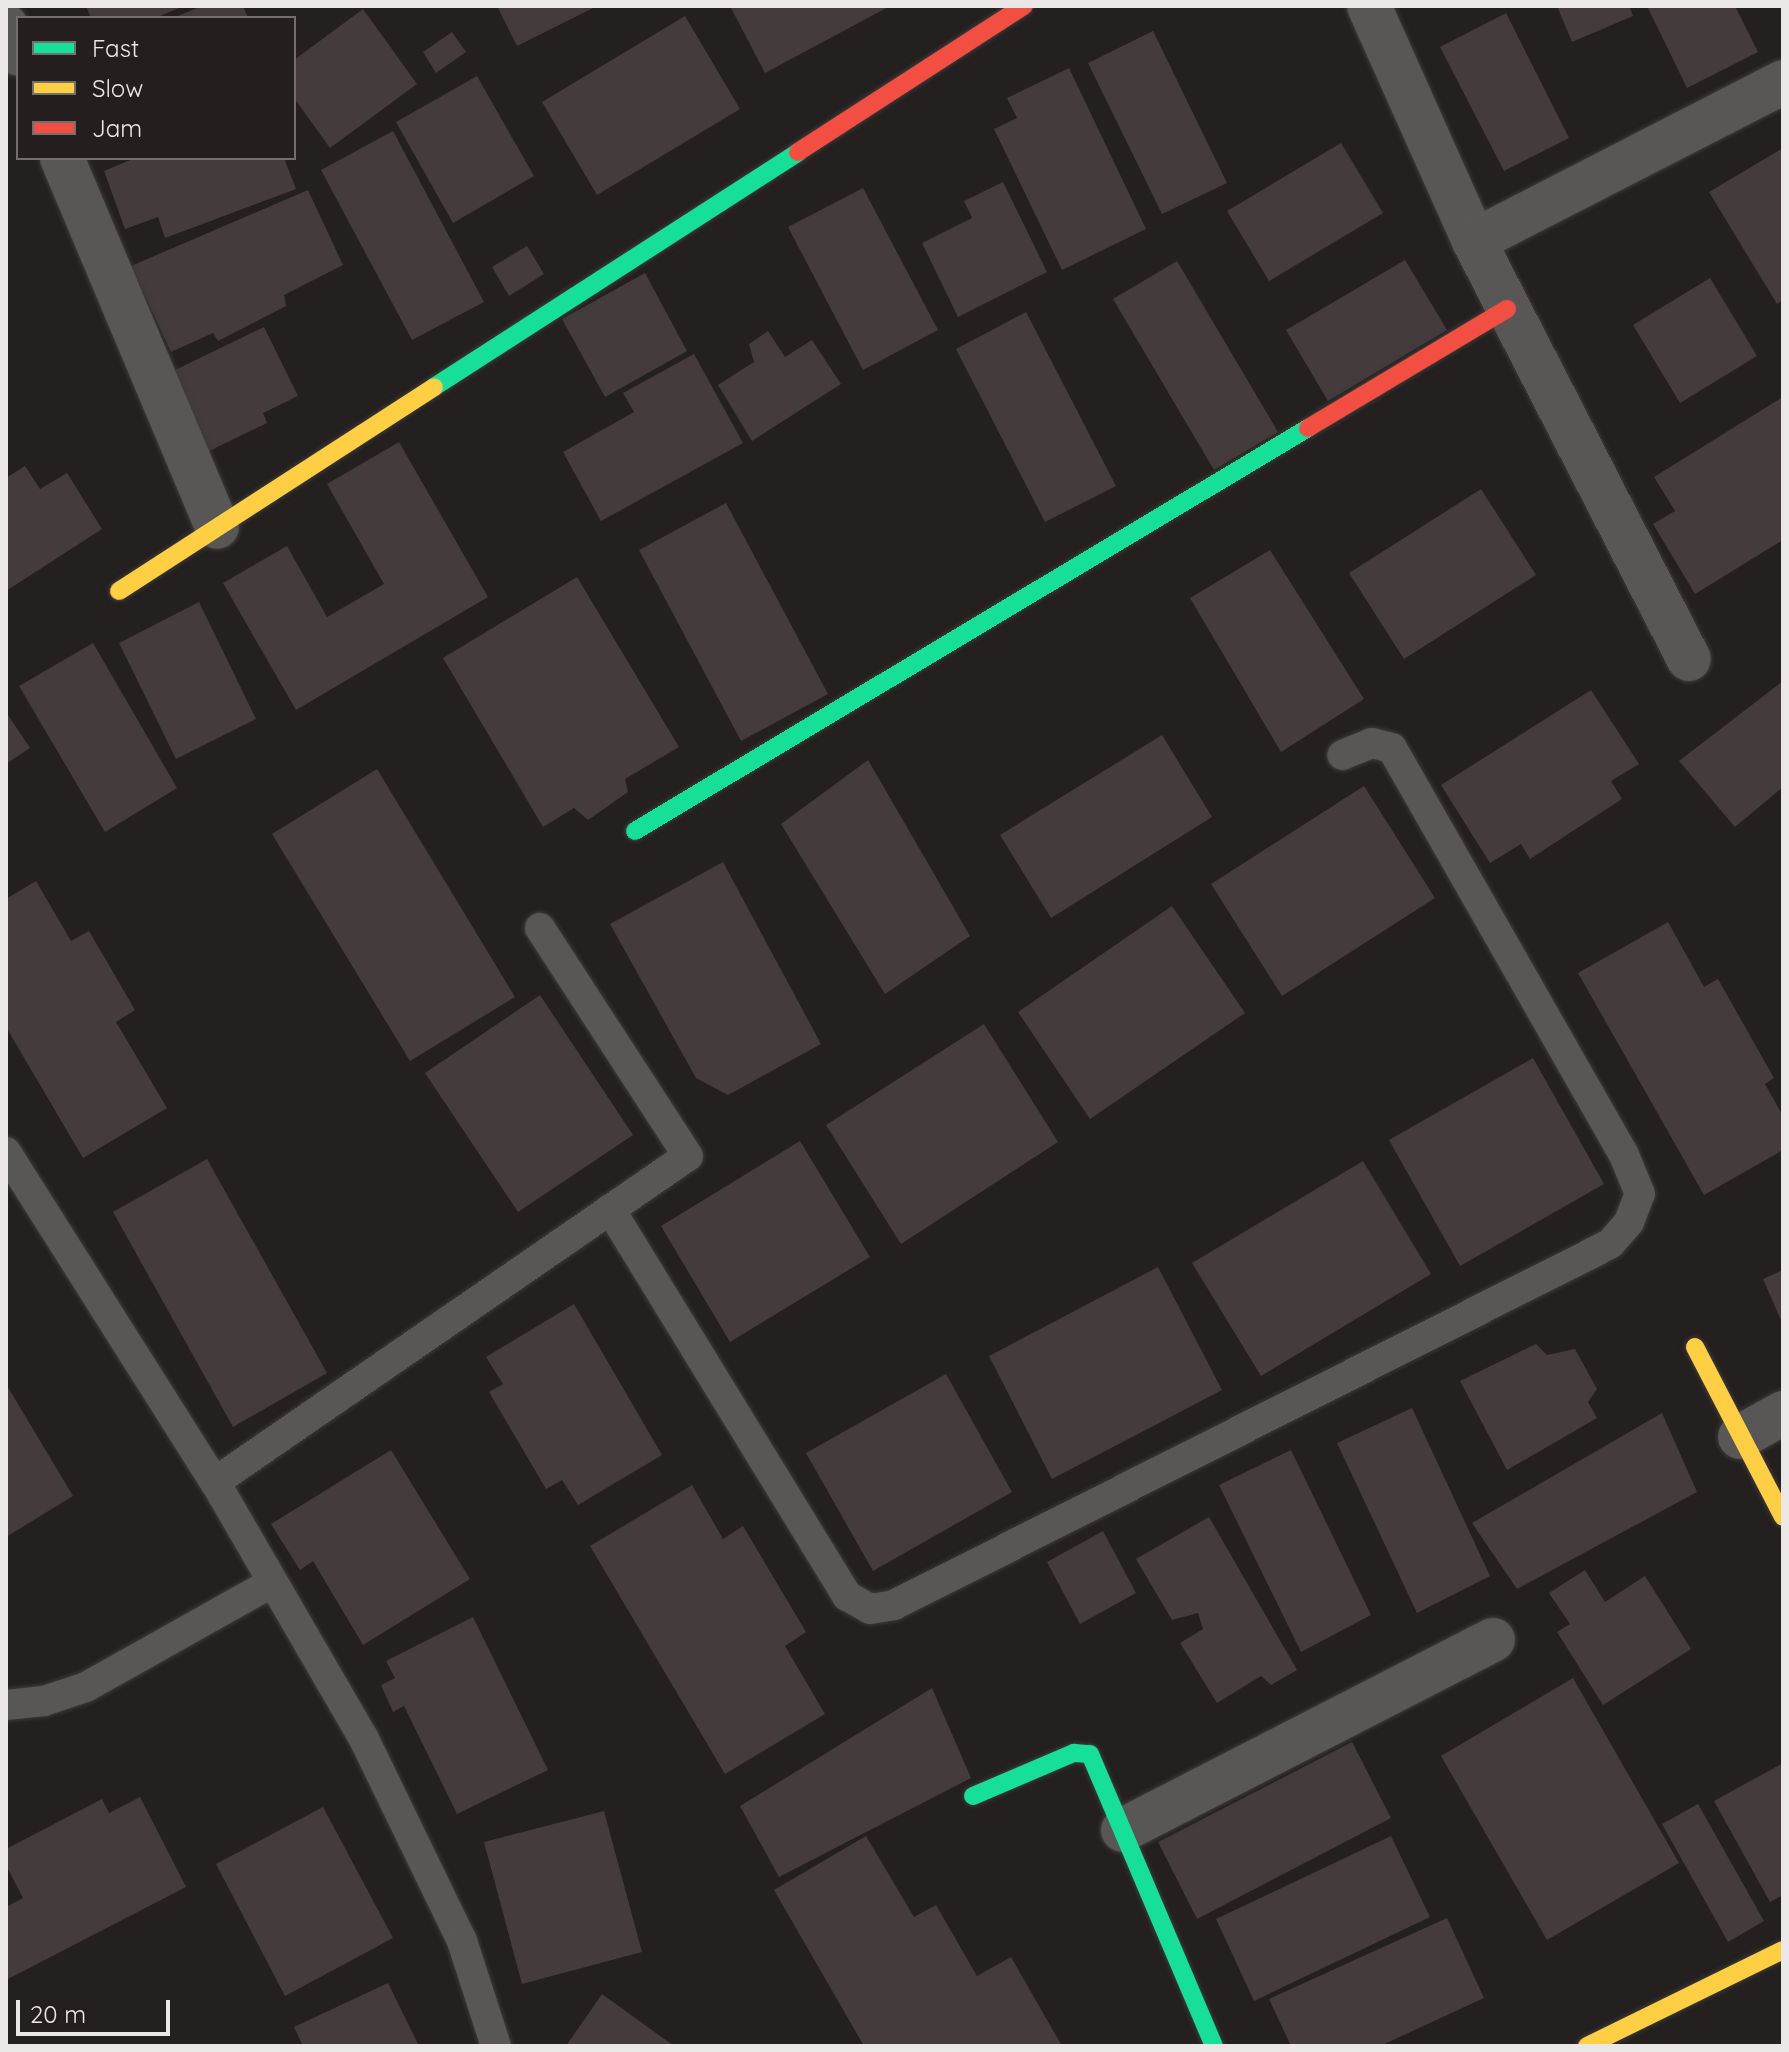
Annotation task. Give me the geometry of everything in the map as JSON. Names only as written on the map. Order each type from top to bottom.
[{"type":"street","points":[[119,591],[1024,6]]},
{"type":"street","points":[[1369,6],[1507,309],[1689,659]]},
{"type":"street","points":[[6,26],[16,49]]},
{"type":"street","points":[[1474,241],[1783,82]]},
{"type":"street","points":[[63,160],[217,527]]},
{"type":"street","points":[[635,831],[1507,309]]},
{"type":"street","points":[[1695,1347],[1783,1517]]},
{"type":"street","points":[[1740,1437],[1783,1413]]},
{"type":"street","points":[[1123,1830],[1493,1640]]},
{"type":"street","points":[[973,1796],[1074,1753],[1090,1754],[1214,2046]]},
{"type":"street","points":[[1587,2046],[1783,1950]]},
{"type":"lane","points":[[610,1209],[847,1596],[870,1609],[894,1605],[1610,1244],[1629,1222],[1640,1194],[1624,1155],[1392,748],[1372,743],[1342,755]]},
{"type":"lane","points":[[215,1482],[688,1156],[540,928]]},
{"type":"lane","points":[[6,1152],[215,1482],[363,1737],[462,1941],[496,2046]]},
{"type":"lane","points":[[6,1705],[44,1701],[86,1687],[273,1582]]},
{"type":"building","points":[[86,6],[184,6],[160,16],[90,16]]},
{"type":"building","points":[[202,6],[243,6],[247,16],[178,16]]},
{"type":"building","points":[[497,6],[597,6],[517,46]]},
{"type":"building","points":[[730,6],[890,6],[765,73]]},
{"type":"building","points":[[1557,6],[1629,6],[1633,16],[1572,42]]},
{"type":"building","points":[[1647,6],[1735,6],[1758,52],[1687,88]]},
{"type":"building","points":[[363,9],[417,84],[330,148],[296,101],[296,59]]},
{"type":"building","points":[[1506,13],[1569,138],[1504,171],[1440,47]]},
{"type":"building","points":[[685,16],[740,109],[597,195],[542,102]]},
{"type":"building","points":[[1153,31],[1227,183],[1162,214],[1088,63]]},
{"type":"building","points":[[452,32],[466,52],[436,73],[423,52]]},
{"type":"building","points":[[1069,68],[1146,229],[1062,270],[994,129],[1017,118],[1007,98]]},
{"type":"building","points":[[477,76],[534,176],[453,223],[396,122]]},
{"type":"building","points":[[393,131],[484,302],[412,340],[321,170]]},
{"type":"building","points":[[1341,143],[1383,213],[1269,281],[1227,211]]},
{"type":"building","points":[[1783,148],[1783,300],[1777,304],[1709,192]]},
{"type":"building","points":[[130,160],[285,160],[296,189],[165,238],[158,217],[125,229],[104,171]]},
{"type":"building","points":[[1003,182],[1047,272],[958,317],[922,243],[972,218],[964,201]]},
{"type":"building","points":[[863,188],[938,330],[863,370],[788,227]]},
{"type":"building","points":[[308,190],[343,265],[284,295],[286,306],[218,341],[213,333],[171,352],[131,266]]},
{"type":"building","points":[[527,246],[544,274],[509,296],[492,267]]},
{"type":"building","points":[[1405,260],[1447,330],[1328,401],[1286,330]]},
{"type":"building","points":[[1177,261],[1278,432],[1214,470],[1113,299]]},
{"type":"building","points":[[645,273],[687,351],[605,397],[562,319]]},
{"type":"building","points":[[1710,278],[1757,356],[1680,403],[1633,325]]},
{"type":"building","points":[[1026,312],[1116,486],[1045,522],[956,349]]},
{"type":"building","points":[[264,327],[298,396],[263,413],[267,423],[209,451],[171,372]]},
{"type":"building","points":[[768,331],[785,357],[812,340],[841,384],[752,441],[718,385],[754,362],[749,344]]},
{"type":"building","points":[[694,354],[743,443],[601,521],[563,452],[634,412],[623,393]]},
{"type":"building","points":[[1783,397],[1783,540],[1695,594],[1653,524],[1675,511],[1654,477]]},
{"type":"building","points":[[399,442],[488,597],[296,710],[223,583],[287,546],[327,617],[384,584],[327,484]]},
{"type":"building","points":[[25,466],[40,489],[67,473],[102,529],[6,591],[6,478]]},
{"type":"building","points":[[1481,489],[1536,575],[1404,659],[1349,573]]},
{"type":"building","points":[[726,503],[828,694],[741,741],[639,550]]},
{"type":"building","points":[[1270,550],[1364,699],[1281,752],[1190,598]]},
{"type":"building","points":[[577,577],[679,747],[625,779],[628,792],[588,820],[574,808],[543,827],[443,658]]},
{"type":"building","points":[[199,602],[256,719],[176,759],[119,643]]},
{"type":"building","points":[[93,643],[177,788],[105,832],[19,686]]},
{"type":"building","points":[[1783,681],[1783,787],[1735,827],[1679,761]]},
{"type":"building","points":[[1591,690],[1639,764],[1611,781],[1622,799],[1530,859],[1521,844],[1490,863],[1441,785]]},
{"type":"building","points":[[6,712],[30,748],[6,764]]},
{"type":"building","points":[[1162,735],[1212,817],[1051,918],[1000,835]]},
{"type":"building","points":[[868,760],[970,936],[885,994],[781,824]]},
{"type":"building","points":[[377,769],[515,997],[410,1061],[272,834]]},
{"type":"building","points":[[1364,786],[1435,898],[1282,996],[1211,884]]},
{"type":"building","points":[[723,862],[821,1044],[728,1095],[696,1078],[610,924]]},
{"type":"building","points":[[36,881],[71,941],[89,931],[135,1010],[116,1022],[167,1108],[83,1158],[6,1027],[6,899]]},
{"type":"building","points":[[1172,906],[1245,1013],[1090,1119],[1018,1012]]},
{"type":"building","points":[[1668,922],[1704,987],[1718,979],[1774,1078],[1765,1084],[1783,1116],[1783,1150],[1704,1195],[1578,973]]},
{"type":"building","points":[[540,995],[633,1135],[518,1212],[425,1073]]},
{"type":"building","points":[[984,1024],[1058,1142],[901,1244],[826,1125]]},
{"type":"building","points":[[1533,1058],[1604,1184],[1460,1266],[1389,1140]]},
{"type":"building","points":[[800,1141],[870,1257],[730,1342],[661,1226]]},
{"type":"building","points":[[207,1159],[327,1373],[233,1427],[113,1212]]},
{"type":"building","points":[[1363,1161],[1431,1274],[1261,1376],[1192,1263]]},
{"type":"building","points":[[1158,1267],[1222,1390],[1052,1479],[989,1356]]},
{"type":"building","points":[[1783,1270],[1783,1325],[1763,1279]]},
{"type":"building","points":[[574,1304],[662,1455],[578,1505],[562,1480],[546,1489],[489,1392],[503,1384],[486,1357]]},
{"type":"building","points":[[1536,1344],[1547,1355],[1575,1349],[1597,1389],[1588,1402],[1597,1418],[1507,1470],[1460,1381]]},
{"type":"building","points":[[946,1374],[1012,1492],[873,1571],[806,1453]]},
{"type":"building","points":[[6,1384],[73,1496],[6,1537]]},
{"type":"building","points":[[1412,1408],[1490,1576],[1417,1613],[1337,1443]]},
{"type":"building","points":[[1662,1413],[1697,1492],[1517,1589],[1472,1523]]},
{"type":"building","points":[[391,1450],[470,1579],[363,1645],[313,1561],[300,1570],[271,1524]]},
{"type":"building","points":[[1291,1450],[1371,1615],[1301,1652],[1219,1485]]},
{"type":"building","points":[[692,1485],[723,1539],[743,1526],[806,1632],[785,1646],[825,1714],[725,1774],[590,1546]]},
{"type":"building","points":[[1209,1517],[1297,1670],[1271,1685],[1261,1676],[1217,1703],[1180,1643],[1203,1629],[1198,1613],[1172,1620],[1136,1559]]},
{"type":"building","points":[[1103,1531],[1136,1593],[1080,1624],[1047,1562]]},
{"type":"building","points":[[1585,1570],[1605,1602],[1645,1576],[1691,1649],[1603,1705],[1557,1632],[1570,1624],[1549,1593]]},
{"type":"building","points":[[473,1617],[548,1770],[457,1814],[404,1706],[393,1712],[381,1685],[395,1678],[386,1661]]},
{"type":"building","points":[[1573,1678],[1679,1863],[1547,1940],[1441,1756]]},
{"type":"building","points":[[932,1688],[971,1778],[779,1877],[740,1806]]},
{"type":"building","points":[[1352,1742],[1391,1818],[1197,1919],[1158,1842]]},
{"type":"building","points":[[1783,1763],[1783,1895],[1770,1902],[1714,1801]]},
{"type":"building","points":[[140,1797],[186,1887],[6,1980],[6,1907],[23,1898],[6,1865],[6,1849],[102,1799],[109,1813]]},
{"type":"building","points":[[1698,1804],[1764,1921],[1728,1942],[1662,1824]]},
{"type":"building","points":[[323,1807],[393,1938],[285,1996],[216,1864]]},
{"type":"building","points":[[604,1811],[642,1952],[522,1984],[484,1842]]},
{"type":"building","points":[[866,1836],[914,1917],[936,1905],[977,1976],[1011,1957],[1062,2046],[864,2046],[774,1890]]},
{"type":"building","points":[[1391,1836],[1430,1917],[1254,2001],[1216,1919]]},
{"type":"building","points":[[1447,1918],[1484,1998],[1380,2046],[1291,2046],[1269,1999]]},
{"type":"building","points":[[388,1983],[419,2046],[303,2046],[294,2027]]},
{"type":"building","points":[[602,1994],[674,2046],[566,2046]]},
{"type":"traffic: fast","points":[[434,387],[798,152]]},
{"type":"traffic: fast","points":[[635,831],[1308,428]]},
{"type":"traffic: fast","points":[[973,1796],[1074,1753],[1090,1754],[1214,2046]]},
{"type":"traffic: slow","points":[[119,591],[434,387]]},
{"type":"traffic: slow","points":[[1695,1347],[1783,1517]]},
{"type":"traffic: slow","points":[[1587,2046],[1783,1950]]},
{"type":"traffic: jam","points":[[798,152],[1024,6]]},
{"type":"traffic: jam","points":[[1308,428],[1507,309]]}]
